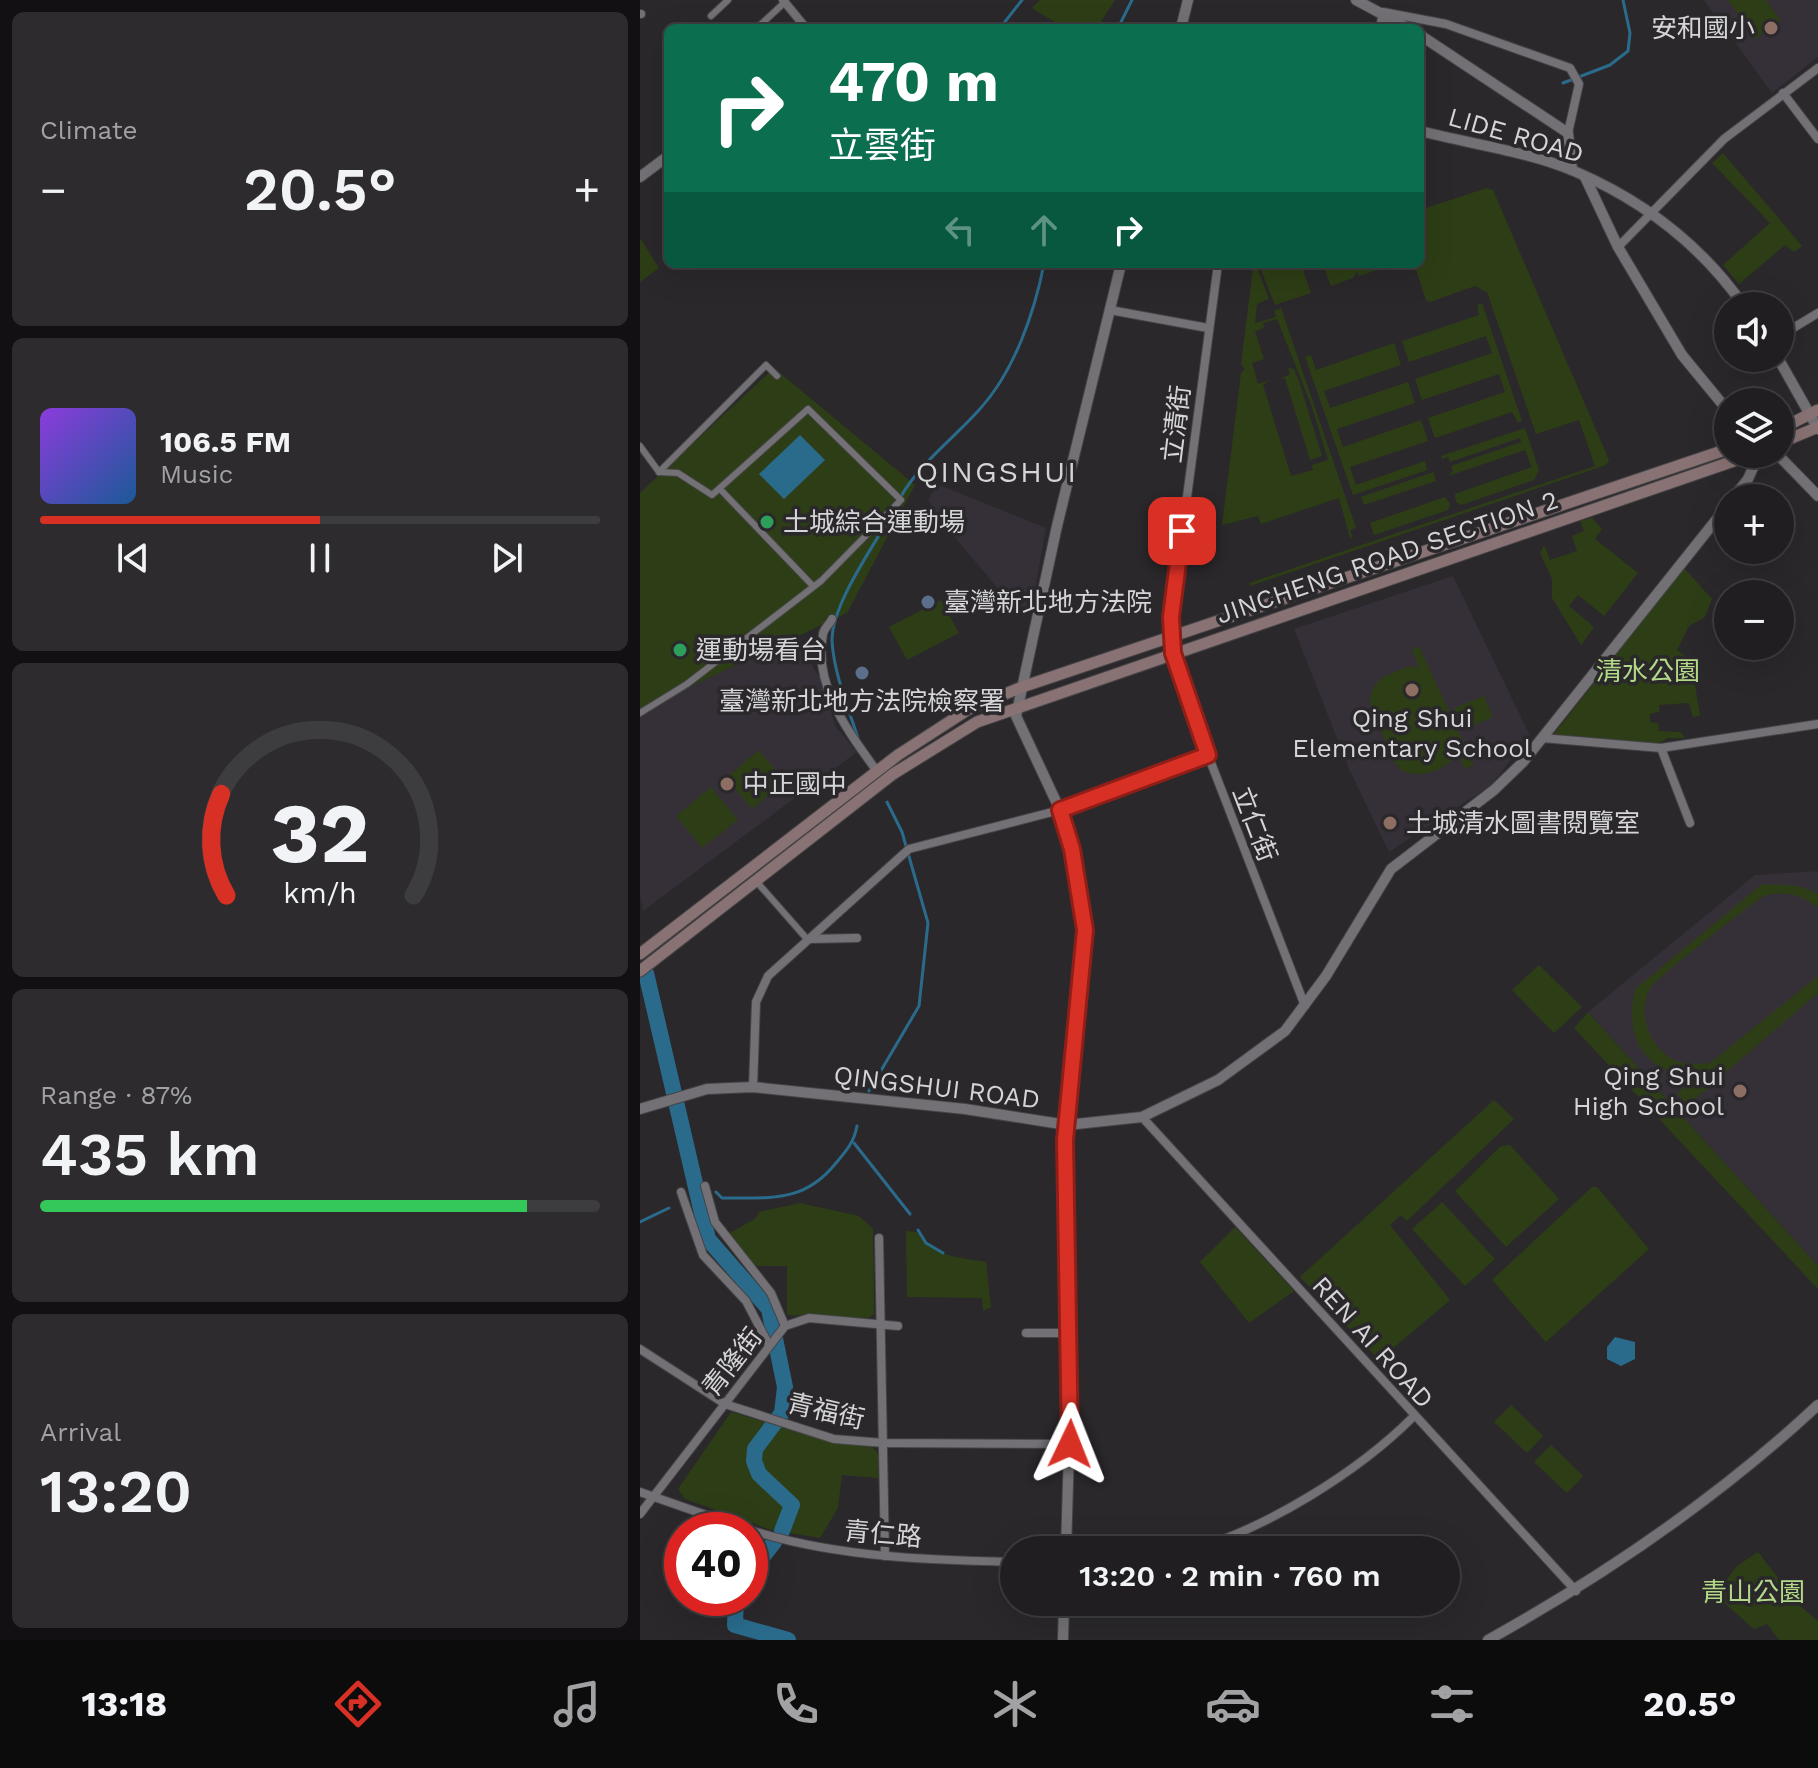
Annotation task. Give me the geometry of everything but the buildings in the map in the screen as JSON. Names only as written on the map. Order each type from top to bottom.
[{"type":"main road","points":[[1794,422],[1814,412]]},
{"type":"main road","points":[[1794,437],[1818,428]]},
{"type":"main road","name":"JINCHENG ROAD SECTION 2","points":[[640,954],[876,770],[969,709],[1022,687],[1714,454]]},
{"type":"main road","name":"JINCHENG ROAD SECTION 2","points":[[640,971],[904,767],[977,722],[1716,468]]},
{"type":"street","points":[[711,16],[728,0]]},
{"type":"street","points":[[1182,24],[1188,0]]},
{"type":"street","points":[[1356,0],[1402,24]]},
{"type":"street","points":[[761,24],[784,1],[803,24]]},
{"type":"street","points":[[1381,24],[1383,12]]},
{"type":"street","points":[[1383,12],[1446,24],[1570,68],[1579,84],[1568,133],[1572,170]]},
{"type":"street","points":[[1424,38],[1568,133]]},
{"type":"street","points":[[1618,247],[1724,139],[1818,68]]},
{"type":"street","points":[[1783,93],[1818,139]]},
{"type":"street","name":"LIDE ROAD","points":[[1424,132],[1572,170],[1653,212],[1701,256],[1732,292]]},
{"type":"street","points":[[640,177],[664,159]]},
{"type":"street","points":[[1585,177],[1618,247],[1682,355],[1714,394]]},
{"type":"street","points":[[1067,1536],[1070,1444],[1067,1125],[1085,930],[1072,849],[1060,810],[1016,716],[1120,268]]},
{"type":"street","name":"立清街","points":[[1173,653],[1171,617],[1217,268]]},
{"type":"street","points":[[1110,310],[1208,328]]},
{"type":"street","points":[[1794,328],[1818,313]]},
{"type":"street","points":[[659,472],[766,365],[777,376]]},
{"type":"street","points":[[1787,372],[1814,412],[1818,428]]},
{"type":"street","points":[[640,713],[687,684],[813,586],[901,500],[808,409],[712,495],[678,473],[659,472]]},
{"type":"street","points":[[640,446],[659,472]]},
{"type":"street","points":[[1791,468],[1818,496]]},
{"type":"street","points":[[720,489],[813,586]]},
{"type":"street","name":"QINGSHUI ROAD","points":[[640,1109],[707,1089],[753,1087],[1067,1125],[1142,1117],[1179,1102],[1237,1068],[1285,1031],[1305,1006],[1391,869],[1494,790],[1542,738],[1714,523]]},
{"type":"street","points":[[832,619],[823,631],[827,685],[835,709],[876,770]]},
{"type":"street","name":"立仁街","points":[[1173,653],[1208,755],[1305,1006]]},
{"type":"street","points":[[1542,738],[1661,748],[1818,724]]},
{"type":"street","points":[[1661,748],[1690,823]]},
{"type":"street","points":[[753,1087],[756,1002],[768,976],[909,849],[1060,810],[1208,755]]},
{"type":"street","points":[[756,881],[807,939],[857,938]]},
{"type":"street","name":"REN AI ROAD","points":[[1142,1117],[1413,1417],[1576,1591]]},
{"type":"street","points":[[705,1186],[715,1222],[771,1293],[785,1326]]},
{"type":"street","points":[[681,1192],[703,1255],[746,1301],[769,1345]]},
{"type":"street","points":[[879,1238],[885,1556]]},
{"type":"street","name":"青隆街","points":[[640,1514],[785,1326],[809,1318],[898,1326]]},
{"type":"street","points":[[1026,1333],[1070,1333]]},
{"type":"street","name":"青福街","points":[[640,1349],[725,1404],[834,1439],[884,1443],[1070,1444]]},
{"type":"street","points":[[1488,1640],[1576,1591],[1764,1454],[1818,1405]]},
{"type":"street","points":[[1223,1536],[1287,1508],[1378,1448],[1413,1417]]},
{"type":"street","name":"青仁路","points":[[640,1492],[651,1499],[692,1512]]},
{"type":"street","name":"青仁路","points":[[768,1535],[826,1549],[885,1556],[1000,1561]]},
{"type":"street","points":[[1063,1640],[1064,1616]]},
{"type":"shaded area","name":"安和國小","points":[[1704,0],[1818,0],[1818,57],[1772,93]]},
{"type":"shaded area","points":[[937,484],[1046,528],[1031,612],[1011,604],[946,527],[928,500]]},
{"type":"shaded area","name":"Qing Shui Elementary School","points":[[1453,576],[1530,736],[1490,786],[1389,852],[1349,769],[1294,629]]},
{"type":"shaded area","name":"中正國中","points":[[795,638],[820,678],[836,727],[857,752],[643,911],[640,895],[640,715],[682,690]]},
{"type":"shaded area","name":"Qing Shui High School","points":[[1818,871],[1818,1266],[1588,1012],[1755,875]]},
{"type":"green space","points":[[1040,0],[1115,0],[1100,24],[1058,24],[1032,8]]},
{"type":"green space","points":[[1728,0],[1766,0],[1781,21],[1755,39]]},
{"type":"green space","points":[[1723,153],[1802,246],[1794,252],[1785,245],[1739,284],[1723,265],[1770,223],[1712,163]]},
{"type":"green space","points":[[1487,188],[1493,190],[1609,460],[1606,465],[1250,586],[1249,583],[1595,466],[1579,420],[1536,434],[1487,292],[1475,286],[1430,302],[1426,300],[1415,268],[1424,268],[1424,209]]},
{"type":"green space","points":[[640,238],[659,268],[640,282]]},
{"type":"green space","points":[[1253,268],[1258,270],[1269,299],[1257,304],[1255,323],[1276,317],[1274,311],[1281,308],[1356,528],[1350,530],[1353,537],[1350,538],[1339,498],[1261,524],[1258,516],[1222,525],[1241,373],[1245,369],[1241,364]],"holes":[[[1277,319],[1312,407],[1328,460],[1312,465],[1313,470],[1291,476],[1263,385],[1270,380],[1258,384],[1252,363],[1264,359],[1255,331],[1264,328],[1263,323]]]},
{"type":"green space","points":[[1302,268],[1311,293],[1275,305],[1261,270]]},
{"type":"green space","points":[[1324,268],[1384,268],[1359,276],[1357,271],[1353,278],[1331,286]]},
{"type":"green space","points":[[1482,303],[1522,421],[1518,423],[1512,412],[1435,438],[1428,418],[1505,392],[1499,374],[1422,400],[1415,379],[1492,353],[1486,336],[1409,362],[1402,341],[1479,315],[1477,305]]},
{"type":"green space","points":[[1394,343],[1401,365],[1324,391],[1330,408],[1408,382],[1415,403],[1337,429],[1343,447],[1421,420],[1428,441],[1350,467],[1356,485],[1425,461],[1427,470],[1353,495],[1305,357],[1311,355],[1316,370]]},
{"type":"green space","name":"土城綜合運動場","points":[[774,368],[915,485],[847,613],[683,690],[640,716],[640,493]]},
{"type":"green space","points":[[1288,368],[1294,369],[1299,381],[1322,456],[1310,460],[1285,378],[1279,380],[1290,374]]},
{"type":"green space","points":[[1525,428],[1539,470],[1534,480],[1461,505],[1456,502],[1455,494],[1532,467],[1525,450],[1448,476],[1453,471],[1451,466],[1521,442],[1520,438],[1450,462],[1448,457],[1442,459],[1441,456]]},
{"type":"green space","points":[[1433,472],[1436,481],[1364,505],[1361,497]]},
{"type":"green space","points":[[1445,497],[1450,504],[1448,510],[1374,535],[1370,523]]},
{"type":"green space","points":[[1592,518],[1602,529],[1595,539],[1638,573],[1604,616],[1578,595],[1569,606],[1594,627],[1581,645],[1552,598],[1552,579],[1540,553],[1544,545],[1550,560],[1577,551],[1572,536],[1584,531],[1580,521]]},
{"type":"green space","name":"清水公園","points":[[1684,568],[1712,599],[1705,617],[1689,626],[1677,650],[1691,660],[1700,716],[1693,717],[1689,703],[1659,705],[1659,712],[1650,714],[1650,722],[1658,723],[1659,731],[1681,732],[1685,738],[1668,738],[1659,743],[1554,734]]},
{"type":"green space","points":[[941,600],[959,633],[907,660],[889,627]]},
{"type":"green space","points":[[1419,646],[1474,765],[1465,769],[1458,753],[1432,772],[1416,774],[1401,770],[1393,760],[1369,701],[1374,686],[1383,677],[1409,666],[1419,668],[1412,650]]},
{"type":"green space","points":[[1484,696],[1493,717],[1463,730],[1454,708]]},
{"type":"green space","points":[[759,750],[785,781],[752,809],[726,778]]},
{"type":"green space","points":[[711,787],[738,820],[702,848],[676,816]]},
{"type":"green space","points":[[1761,885],[1804,888],[1818,894],[1818,908],[1794,895],[1781,894],[1767,895],[1746,909],[1652,986],[1645,1008],[1648,1030],[1661,1050],[1670,1057],[1691,1064],[1710,1063],[1818,976],[1818,993],[1688,1105],[1677,1094],[1693,1079],[1662,1068],[1650,1059],[1636,1037],[1632,1007],[1635,989]]},
{"type":"green space","points":[[1539,965],[1582,1007],[1554,1033],[1512,990]]},
{"type":"green space","points":[[1588,1012],[1818,1266],[1818,1289],[1574,1028]]},
{"type":"green space","points":[[1494,1100],[1514,1119],[1407,1221],[1401,1215],[1390,1225],[1450,1300],[1379,1360],[1300,1277]]},
{"type":"green space","points":[[1510,1145],[1559,1199],[1506,1247],[1455,1191],[1501,1146]]},
{"type":"green space","points":[[1592,1187],[1597,1187],[1649,1249],[1546,1342],[1492,1280]]},
{"type":"green space","points":[[1442,1202],[1495,1259],[1465,1286],[1412,1229]]},
{"type":"green space","points":[[800,1203],[859,1216],[873,1229],[874,1314],[869,1318],[787,1315],[787,1266],[754,1266],[728,1234],[755,1219],[759,1212]]},
{"type":"green space","points":[[1235,1227],[1294,1291],[1249,1323],[1200,1262]]},
{"type":"green space","points":[[906,1231],[917,1232],[930,1247],[938,1251],[986,1262],[991,1307],[983,1311],[982,1298],[907,1297]]},
{"type":"green space","points":[[1511,1405],[1543,1436],[1527,1453],[1494,1422]]},
{"type":"green space","points":[[731,1412],[827,1441],[870,1445],[879,1454],[878,1478],[842,1475],[838,1508],[820,1538],[771,1530],[768,1529],[768,1512],[721,1512],[685,1499],[678,1489]]},
{"type":"green space","points":[[1551,1445],[1583,1476],[1567,1493],[1534,1462]]},
{"type":"green space","name":"青山公園","points":[[1758,1552],[1799,1605],[1818,1621],[1818,1640],[1779,1640],[1767,1624],[1754,1629],[1723,1602],[1721,1587],[1737,1566]]},
{"type":"water","points":[[800,435],[825,460],[784,499],[759,474]]},
{"type":"water","points":[[1615,1337],[1635,1342],[1635,1359],[1621,1366],[1607,1359],[1607,1347]]},
{"type":"waterway","points":[[1003,24],[1022,0]]},
{"type":"waterway","points":[[1120,24],[1132,0]]},
{"type":"waterway","points":[[1563,83],[1610,65],[1628,51],[1630,33],[1623,0]]},
{"type":"waterway","points":[[900,498],[917,474],[979,410],[1003,378],[1021,342],[1043,268]]},
{"type":"waterway","points":[[858,738],[836,666],[832,641],[834,626],[846,593],[893,512]]},
{"type":"waterway","points":[[869,1091],[919,1006],[928,923],[902,832],[887,802]]},
{"type":"waterway","points":[[646,973],[708,1239],[769,1309],[785,1387],[782,1413],[755,1449],[754,1461],[759,1474],[792,1505],[782,1531]]},
{"type":"waterway","points":[[716,1192],[722,1198],[770,1197],[785,1196],[811,1186],[850,1146],[857,1126]]},
{"type":"waterway","points":[[854,1143],[910,1214]]},
{"type":"waterway","points":[[640,1222],[669,1208]]},
{"type":"waterway","points":[[918,1230],[926,1243],[943,1253]]},
{"type":"waterway","points":[[768,1550],[774,1542]]},
{"type":"waterway","points":[[735,1616],[735,1625],[788,1640]]},
{"type":"place","name":"安和國小","points":[[1771,28]]},
{"type":"place","name":"土城綜合運動場","points":[[767,522]]},
{"type":"place","name":"臺灣新北地方法院","points":[[928,602]]},
{"type":"place","name":"運動場看台","points":[[680,650]]},
{"type":"place","name":"臺灣新北地方法院檢察署","points":[[862,673]]},
{"type":"place","name":"Qing Shui Elementary School","points":[[1412,690]]},
{"type":"place","name":"中正國中","points":[[727,784]]},
{"type":"place","name":"土城清水圖書閱覽室","points":[[1390,823]]},
{"type":"place","name":"Qing Shui High School","points":[[1740,1091]]},
{"type":"district","name":"QINGSHUI","points":[[997,472]]},
{"type":"route","points":[[1070,1444],[1065,1140],[1085,930],[1072,849],[1060,810],[1137,784],[1208,755],[1173,653],[1171,617],[1182,531]]}]
